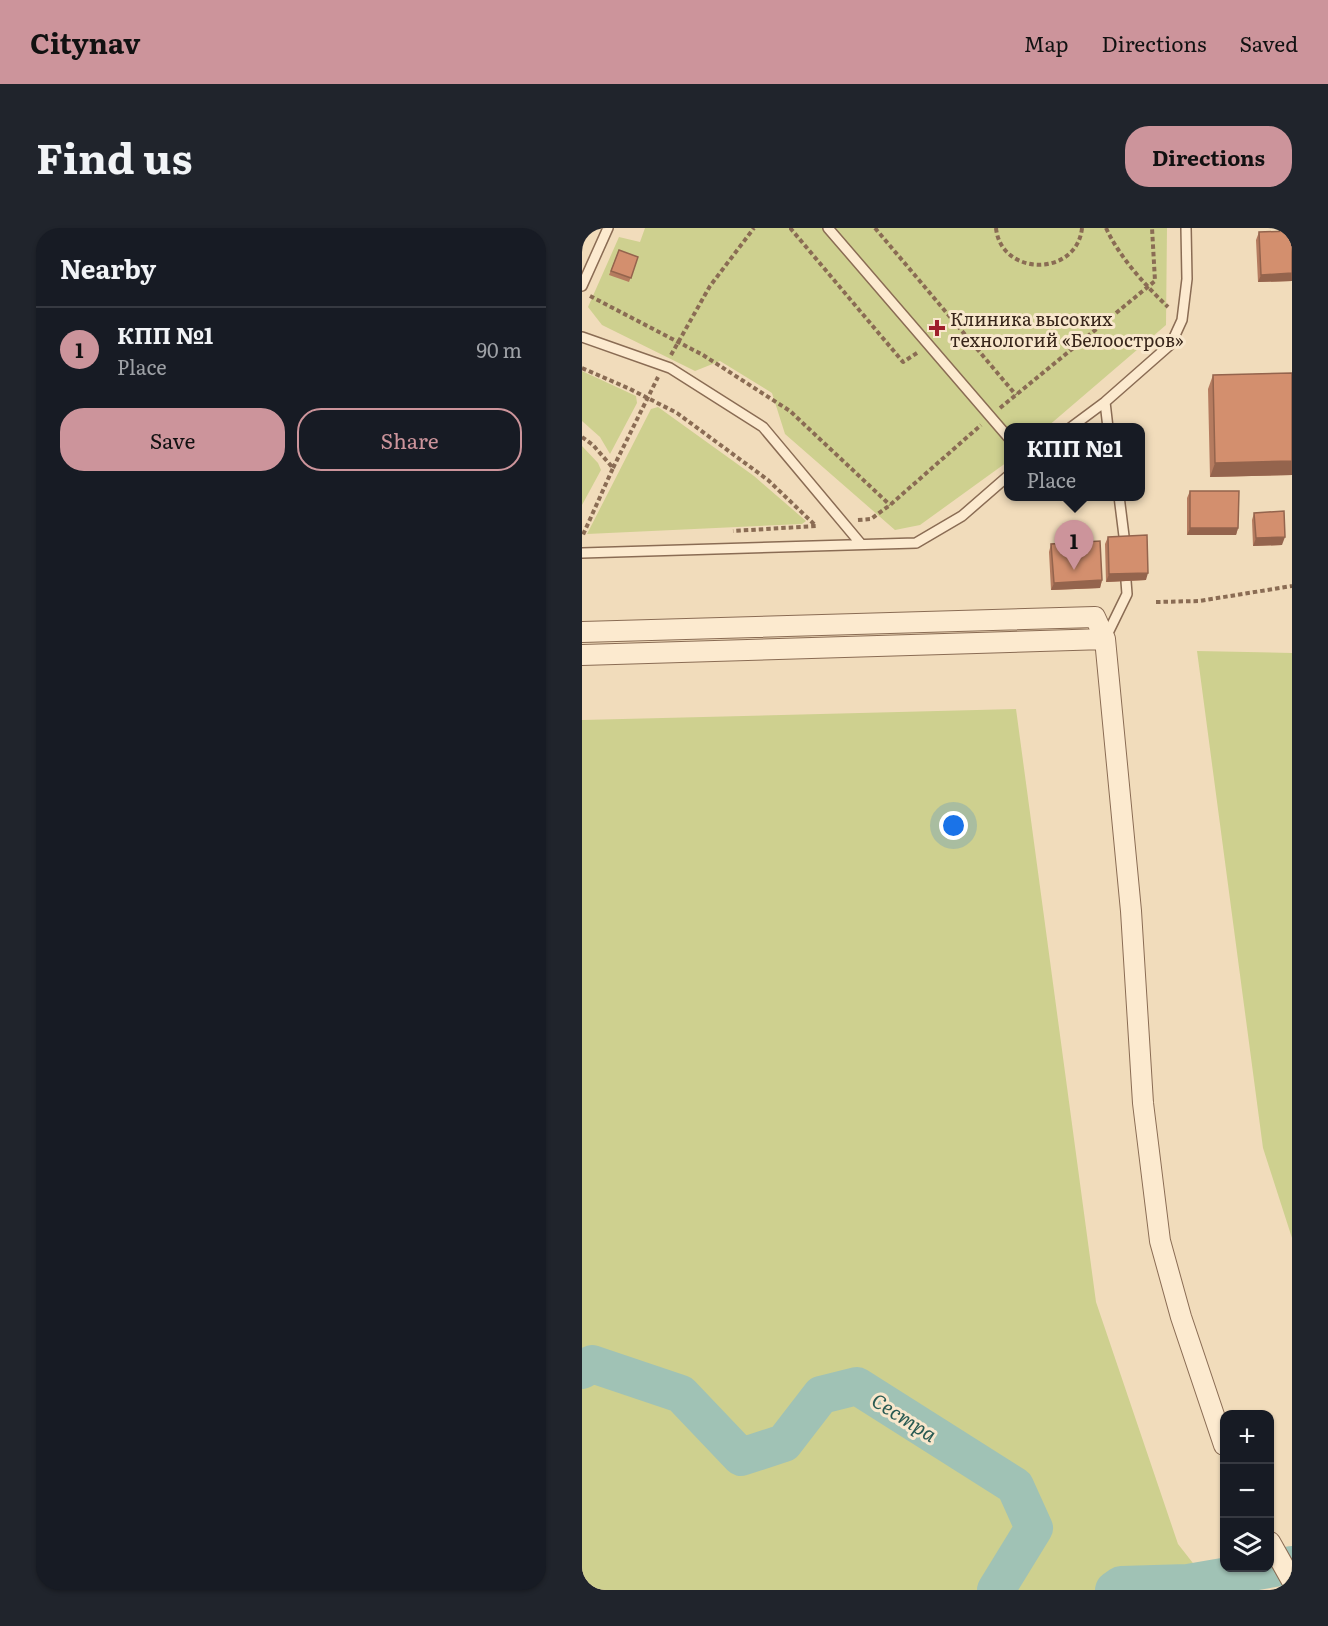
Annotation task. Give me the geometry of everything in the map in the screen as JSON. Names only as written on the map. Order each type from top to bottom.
[{"type":"street","points":[[582,633],[1095,617],[1105,639],[1131,911],[1143,1103],[1160,1241],[1181,1317],[1220,1433]]},
{"type":"street","points":[[582,655],[1105,639]]},
{"type":"street","points":[[1274,1550],[1292,1581]]},
{"type":"lane","points":[[582,286],[608,228]]},
{"type":"lane","points":[[828,228],[1004,433]]},
{"type":"lane","points":[[1077,423],[1105,402],[1171,344],[1182,320],[1188,279],[1186,228]]},
{"type":"lane","points":[[582,337],[665,366],[763,427],[861,544]]},
{"type":"lane","points":[[1105,402],[1107,423]]},
{"type":"lane","points":[[582,553],[916,543],[962,516],[1004,479]]},
{"type":"lane","points":[[1120,501],[1125,543]]},
{"type":"lane","points":[[1105,639],[1127,594],[1126,581]]},
{"type":"path","points":[[582,537],[647,398],[678,342],[710,286],[754,228]]},
{"type":"path","points":[[792,228],[903,362],[919,351],[926,354]]},
{"type":"path","points":[[875,228],[1016,395]]},
{"type":"path","points":[[996,228],[1002,247],[1012,258],[1025,264],[1039,266],[1053,264],[1066,257],[1076,246],[1082,228]]},
{"type":"path","points":[[1106,228],[1147,287],[1182,320]]},
{"type":"path","points":[[722,532],[816,526],[871,519],[1155,280],[1152,228]]},
{"type":"path","points":[[582,292],[703,355],[790,411],[890,505]]},
{"type":"path","points":[[582,368],[677,413],[768,480],[816,526]]},
{"type":"path","points":[[582,437],[593,445],[613,468]]},
{"type":"path","points":[[1156,602],[1199,601],[1292,586]]},
{"type":"green space","points":[[645,228],[1167,228],[1166,325],[1052,423],[1004,423],[1004,464],[920,525],[895,530],[785,434],[772,393],[720,361],[695,371],[602,325],[588,307],[619,237],[640,242]]},
{"type":"green space","points":[[582,371],[636,396],[637,403],[610,454],[600,437],[582,421]]},
{"type":"green space","points":[[658,407],[754,476],[806,521],[802,524],[587,534],[651,409]]},
{"type":"green space","points":[[582,446],[598,463],[601,470],[582,505]]},
{"type":"green space","points":[[1197,651],[1292,653],[1292,1238],[1263,1148]]},
{"type":"green space","points":[[1016,709],[1096,1302],[1178,1544],[1214,1590],[582,1590],[582,720]]},
{"type":"building","points":[[1292,231],[1292,273],[1261,275],[1259,232]]},
{"type":"building","points":[[619,250],[638,257],[631,278],[611,271]]},
{"type":"building","points":[[1292,373],[1292,461],[1215,463],[1213,375]]},
{"type":"building","points":[[1190,491],[1239,491],[1238,528],[1190,528]]},
{"type":"building","points":[[1284,511],[1285,537],[1256,538],[1254,513]]},
{"type":"building","points":[[1147,535],[1148,573],[1109,574],[1108,537]]},
{"type":"building","points":[[1100,541],[1102,580],[1054,583],[1051,544]]},
{"type":"waterway","name":"Сестра","points":[[582,1370],[592,1364],[681,1394],[741,1457],[784,1443],[821,1395],[857,1386],[1015,1486],[1034,1528],[996,1590]]},
{"type":"waterway","name":"Сестра","points":[[1114,1590],[1121,1585],[1188,1583],[1292,1565]]},
{"type":"place","name":"Клиника высоких технологий «Белоостров»","points":[[937,328]]},
{"type":"place","name":"КПП №1","points":[[1074,570]]}]
